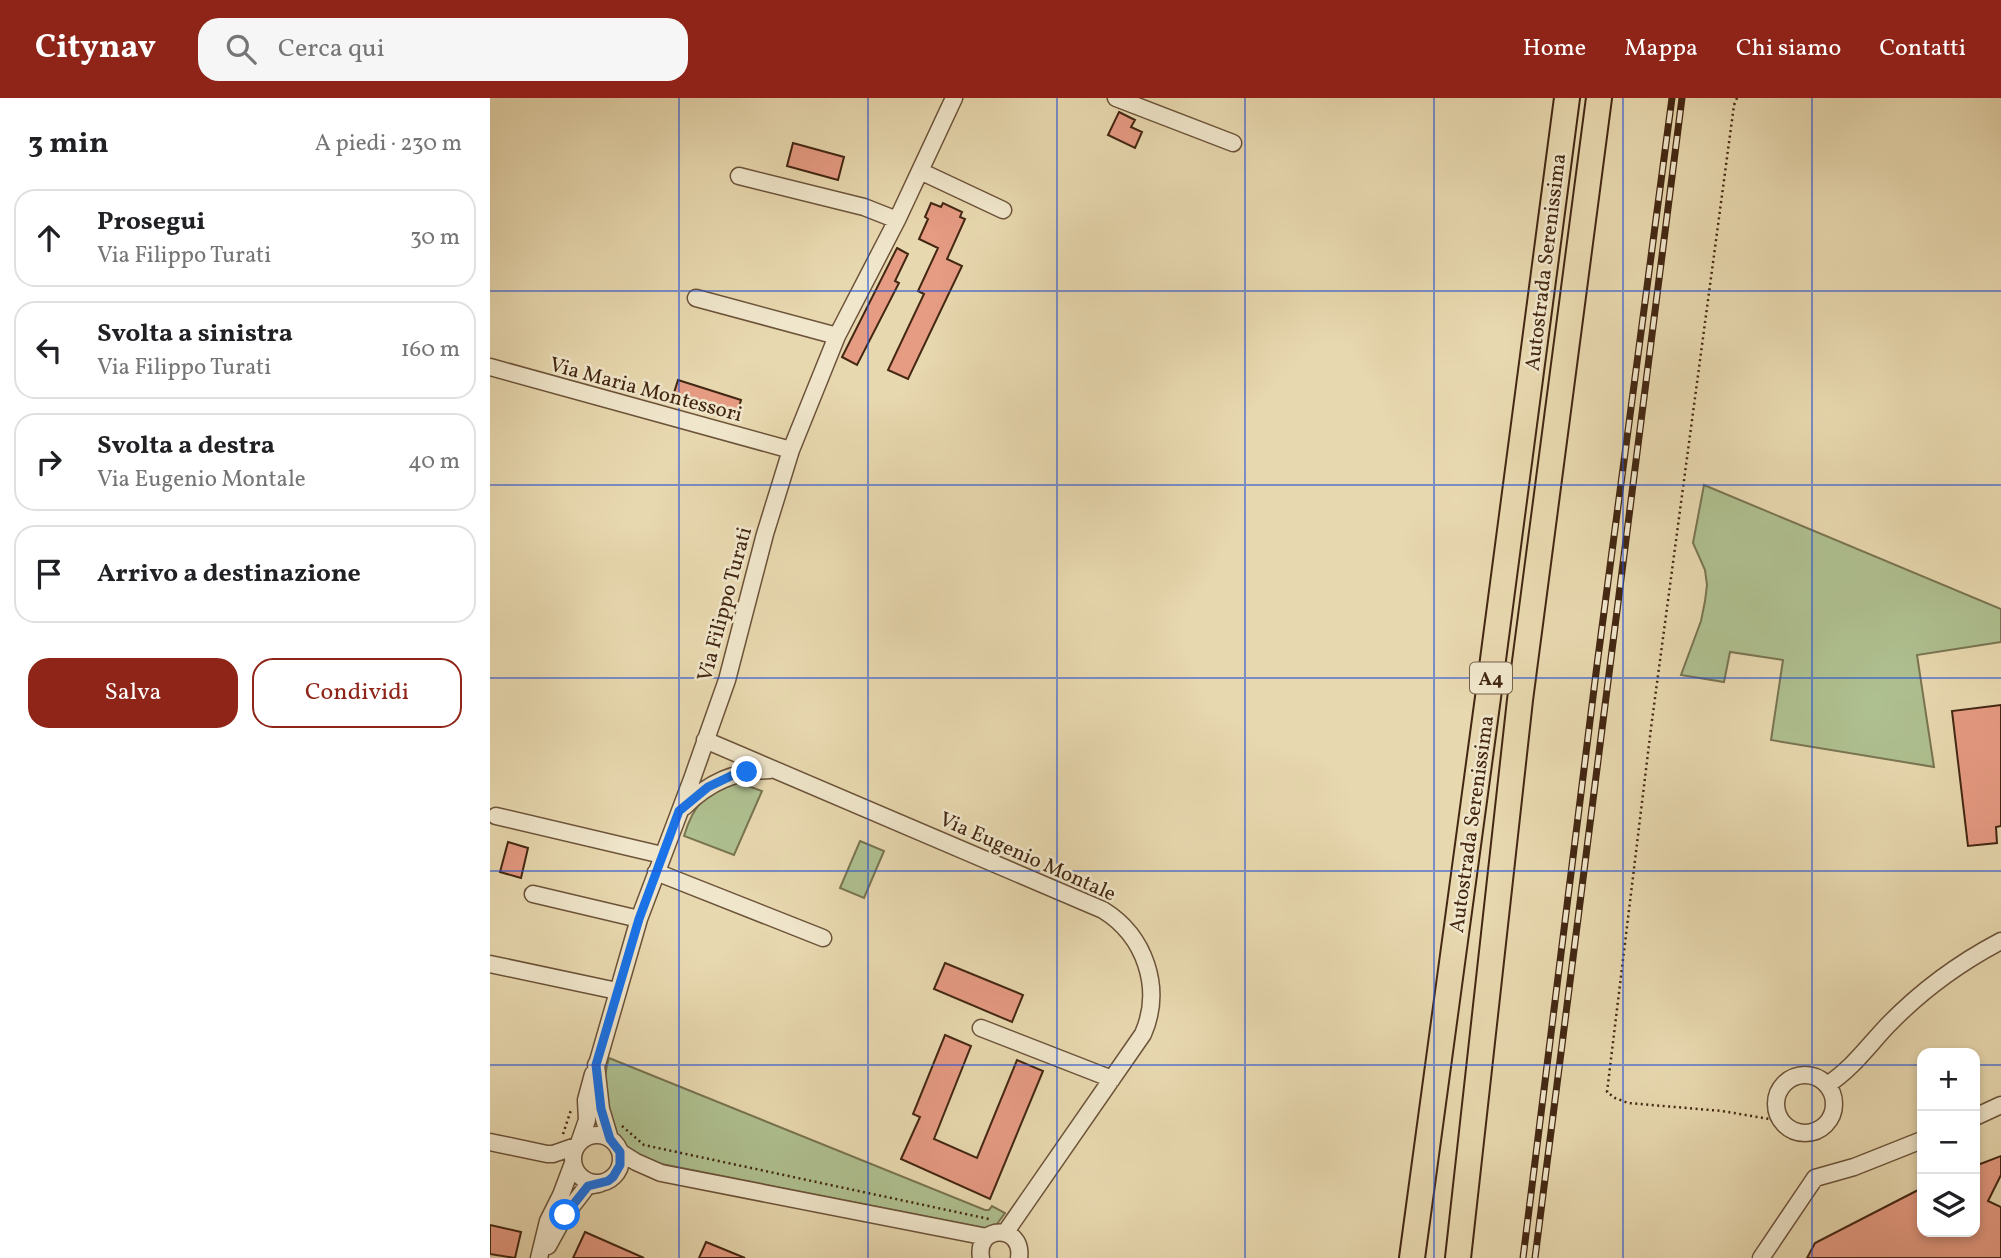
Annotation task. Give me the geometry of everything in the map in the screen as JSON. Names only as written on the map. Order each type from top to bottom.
[{"type":"highway","name":"Autostrada Serenissima","points":[[1412,1258],[1567,98]]},
{"type":"highway","name":"Autostrada Serenissima","points":[[1458,1258],[1520,700],[1599,98]]},
{"type":"street","name":"Via Filippo Turati","points":[[615,1145],[601,1109],[596,1065],[639,919],[727,680],[765,534],[791,450],[837,336],[897,220],[954,98]]},
{"type":"street","points":[[1116,98],[1233,143]]},
{"type":"street","points":[[920,171],[1003,210]]},
{"type":"street","points":[[739,176],[864,207],[897,220]]},
{"type":"street","points":[[696,298],[837,336]]},
{"type":"street","name":"Via Maria Montessori","points":[[490,367],[791,450]]},
{"type":"street","name":"Via Eugenio Montale","points":[[705,740],[1103,910],[1130,932],[1143,956],[1151,983],[1149,1021],[1143,1034],[1008,1228]]},
{"type":"street","name":"Via Eugenio Montale","points":[[679,811],[720,779],[747,772],[776,770]]},
{"type":"street","points":[[496,816],[662,856]]},
{"type":"street","points":[[656,872],[823,938]]},
{"type":"street","points":[[533,894],[639,919]]},
{"type":"street","points":[[1827,1085],[1855,1064],[1914,1000],[1971,956],[2001,942]]},
{"type":"street","points":[[490,964],[617,991]]},
{"type":"street","points":[[981,1028],[1112,1079]]},
{"type":"street","points":[[541,1258],[548,1221],[571,1168],[574,1151],[587,1120],[588,1090],[596,1065]]},
{"type":"street","points":[[1800,1075],[1810,1075],[1827,1085],[1834,1103],[1829,1121],[1822,1127],[1814,1132],[1796,1132],[1781,1121],[1775,1103],[1783,1084],[1800,1075]]},
{"type":"street","points":[[1980,1115],[2001,1105]]},
{"type":"street","points":[[490,1142],[553,1154],[594,1135],[603,1136],[636,1162],[662,1173],[987,1237],[1008,1228],[1019,1246],[1019,1258]]},
{"type":"street","points":[[1761,1258],[1815,1178],[1854,1167],[1917,1142]]},
{"type":"street","points":[[547,1154],[571,1168],[584,1181],[603,1182],[618,1172],[620,1165],[615,1145]]},
{"type":"street","points":[[541,1258],[557,1228],[588,1186],[629,1174],[662,1173]]},
{"type":"street","points":[[981,1258],[981,1248],[987,1237]]},
{"type":"path","points":[[1737,98],[1651,728],[1607,1092],[1628,1103],[1722,1111],[1781,1121]]},
{"type":"path","points":[[620,1124],[644,1145],[1008,1228]]},
{"type":"green space","points":[[1704,485],[2001,609],[2001,642],[1917,655],[1934,767],[1771,740],[1783,660],[1730,652],[1724,682],[1681,675],[1701,621],[1707,585],[1705,570],[1693,543]]},
{"type":"green space","points":[[737,782],[762,791],[734,855],[684,836],[697,807],[709,795]]},
{"type":"green space","points":[[860,841],[884,851],[864,898],[840,888]]},
{"type":"green space","points":[[609,1058],[985,1210],[992,1206],[1005,1213],[997,1224],[985,1228],[651,1162],[631,1152],[622,1143],[610,1121],[605,1095]]},
{"type":"building","points":[[1119,112],[1135,120],[1131,127],[1142,132],[1135,148],[1108,135]]},
{"type":"building","points":[[793,143],[844,157],[838,180],[787,166]]},
{"type":"building","points":[[931,203],[941,207],[943,203],[962,212],[960,217],[965,219],[947,259],[962,266],[908,379],[888,370],[924,294],[918,291],[938,248],[919,239],[928,219],[925,217]]},
{"type":"building","points":[[897,248],[908,254],[895,281],[899,283],[857,365],[842,357]]},
{"type":"building","points":[[678,380],[741,400],[736,418],[672,399]]},
{"type":"building","points":[[2001,705],[2001,826],[1996,827],[1997,843],[1968,846],[1952,711]]},
{"type":"building","points":[[508,842],[528,848],[521,878],[500,872]]},
{"type":"building","points":[[945,963],[1023,995],[1012,1022],[934,989]]},
{"type":"building","points":[[945,1035],[971,1046],[934,1139],[977,1158],[1017,1060],[1043,1071],[990,1199],[901,1159],[920,1117],[913,1114]]},
{"type":"building","points":[[2001,1156],[2001,1175],[1988,1201],[2001,1207],[2001,1258],[1807,1258],[1815,1243],[1917,1191],[1917,1237],[1980,1237],[1980,1164]]},
{"type":"building","points":[[490,1225],[521,1232],[515,1258],[490,1254]]},
{"type":"building","points":[[585,1232],[644,1258],[573,1258]]},
{"type":"building","points":[[706,1242],[745,1258],[699,1258]]},
{"type":"railway","points":[[1523,1258],[1597,665],[1672,98]]},
{"type":"railway","points":[[1535,1258],[1682,98]]},
{"type":"route","points":[[565,1215],[588,1186],[608,1181],[618,1172],[620,1165],[620,1152],[610,1139],[601,1109],[596,1065],[639,919],[679,811],[720,779],[747,772]]}]
